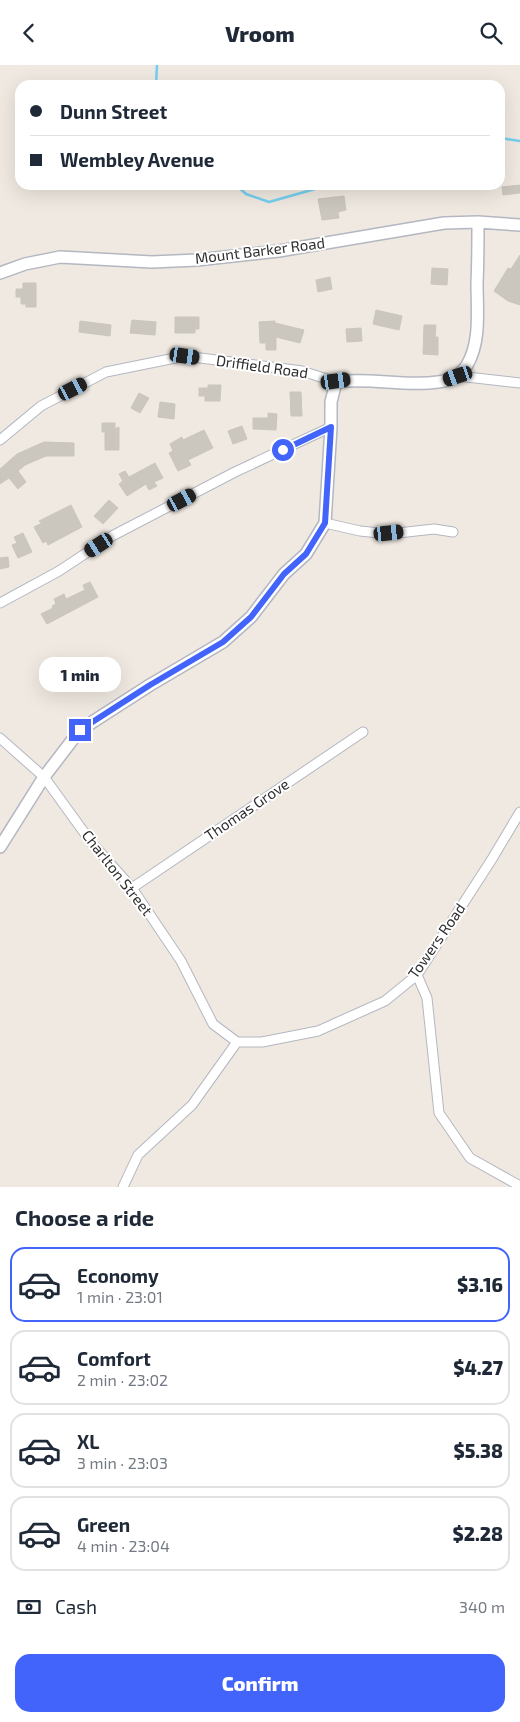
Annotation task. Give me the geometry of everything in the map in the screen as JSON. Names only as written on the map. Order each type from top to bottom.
[{"type":"street","name":"Mount Barker Road","points":[[0,273],[24,264],[60,257],[152,262],[197,260],[279,251],[444,223],[478,222],[520,225]]},
{"type":"street","points":[[458,376],[467,365],[473,351],[477,326],[478,222]]},
{"type":"street","name":"Driffield Road","points":[[0,440],[40,406],[106,372],[185,356],[302,371],[336,381]]},
{"type":"street","points":[[0,847],[44,777],[80,730],[150,685],[223,642],[251,617],[284,574],[306,554],[325,523],[331,402],[336,381],[439,382],[458,376],[520,383]]},
{"type":"street","points":[[0,603],[59,571],[112,536],[235,472],[331,427]]},
{"type":"street","points":[[325,523],[360,531],[389,533],[434,529],[453,532]]},
{"type":"street","name":"Thomas Grove","points":[[132,888],[363,731]]},
{"type":"street","name":"Charlton Street","points":[[0,738],[44,777],[92,842],[132,888],[181,961],[213,1024],[237,1042]]},
{"type":"street","name":"Towers Road","points":[[237,1042],[262,1042],[318,1031],[385,1001],[417,975],[520,813]]},
{"type":"street","points":[[417,975],[427,998],[439,1113],[470,1158],[520,1186]]},
{"type":"street","points":[[123,1187],[138,1155],[192,1105],[237,1042]]},
{"type":"building","points":[[520,185],[520,193],[503,195],[502,190],[505,190],[505,187]]},
{"type":"building","points":[[344,196],[346,210],[338,212],[339,218],[322,220],[318,199]]},
{"type":"building","points":[[520,255],[520,305],[508,301],[494,291],[508,268],[511,269]]},
{"type":"building","points":[[432,268],[448,269],[447,285],[431,284]]},
{"type":"building","points":[[330,277],[332,289],[318,292],[316,280]]},
{"type":"building","points":[[23,283],[36,283],[36,307],[26,307],[26,304],[21,304],[21,297],[16,297],[16,289],[23,289]]},
{"type":"building","points":[[376,310],[402,316],[399,330],[373,324]]},
{"type":"building","points":[[175,317],[199,317],[199,329],[195,329],[195,333],[175,333]]},
{"type":"building","points":[[132,320],[156,322],[155,335],[130,333]]},
{"type":"building","points":[[80,321],[111,325],[110,336],[79,332]]},
{"type":"building","points":[[275,321],[275,323],[304,330],[300,343],[276,337],[276,350],[266,350],[266,343],[260,343],[259,322]]},
{"type":"building","points":[[424,325],[436,325],[435,337],[438,337],[438,355],[423,354]]},
{"type":"building","points":[[361,328],[362,341],[347,342],[346,329]]},
{"type":"building","points":[[208,385],[221,385],[220,401],[205,401],[205,396],[199,396],[199,388],[208,388]]},
{"type":"building","points":[[290,392],[301,392],[302,416],[291,416]]},
{"type":"building","points":[[139,393],[149,398],[140,413],[131,408]]},
{"type":"building","points":[[160,402],[175,404],[174,419],[158,417]]},
{"type":"building","points":[[268,413],[277,414],[276,430],[253,429],[253,418],[268,418]]},
{"type":"building","points":[[102,423],[115,423],[115,429],[119,427],[119,450],[105,450],[105,432],[102,432]]},
{"type":"building","points":[[242,426],[247,439],[233,444],[228,431]]},
{"type":"building","points":[[204,430],[213,448],[188,460],[191,465],[178,471],[169,453],[173,451],[170,444],[182,437],[183,440]]},
{"type":"building","points":[[44,442],[74,443],[74,456],[46,456],[25,465],[18,471],[26,482],[18,489],[9,478],[0,484],[0,469],[17,454]]},
{"type":"building","points":[[155,463],[163,478],[154,482],[157,486],[149,490],[146,484],[127,496],[119,484],[123,481],[119,474],[125,471],[129,477]]},
{"type":"building","points":[[109,500],[118,508],[103,524],[94,516]]},
{"type":"building","points":[[71,505],[82,527],[48,545],[46,541],[43,543],[34,527],[42,523],[39,521]]},
{"type":"building","points":[[23,533],[32,552],[18,558],[12,545],[17,543],[14,537]]},
{"type":"building","points":[[8,557],[9,567],[0,569],[0,558]]},
{"type":"building","points":[[90,582],[98,597],[47,624],[41,614],[53,608],[52,606],[56,604],[54,599],[64,594],[66,599],[85,590],[83,585]]},
{"type":"waterway","points":[[156,80],[157,65]]},
{"type":"waterway","points":[[505,139],[520,141]]},
{"type":"waterway","points":[[242,190],[246,194],[269,202],[311,190]]},
{"type":"route","points":[[80,730],[150,685],[223,642],[251,617],[284,574],[306,554],[325,523],[331,427],[283,450]]}]
